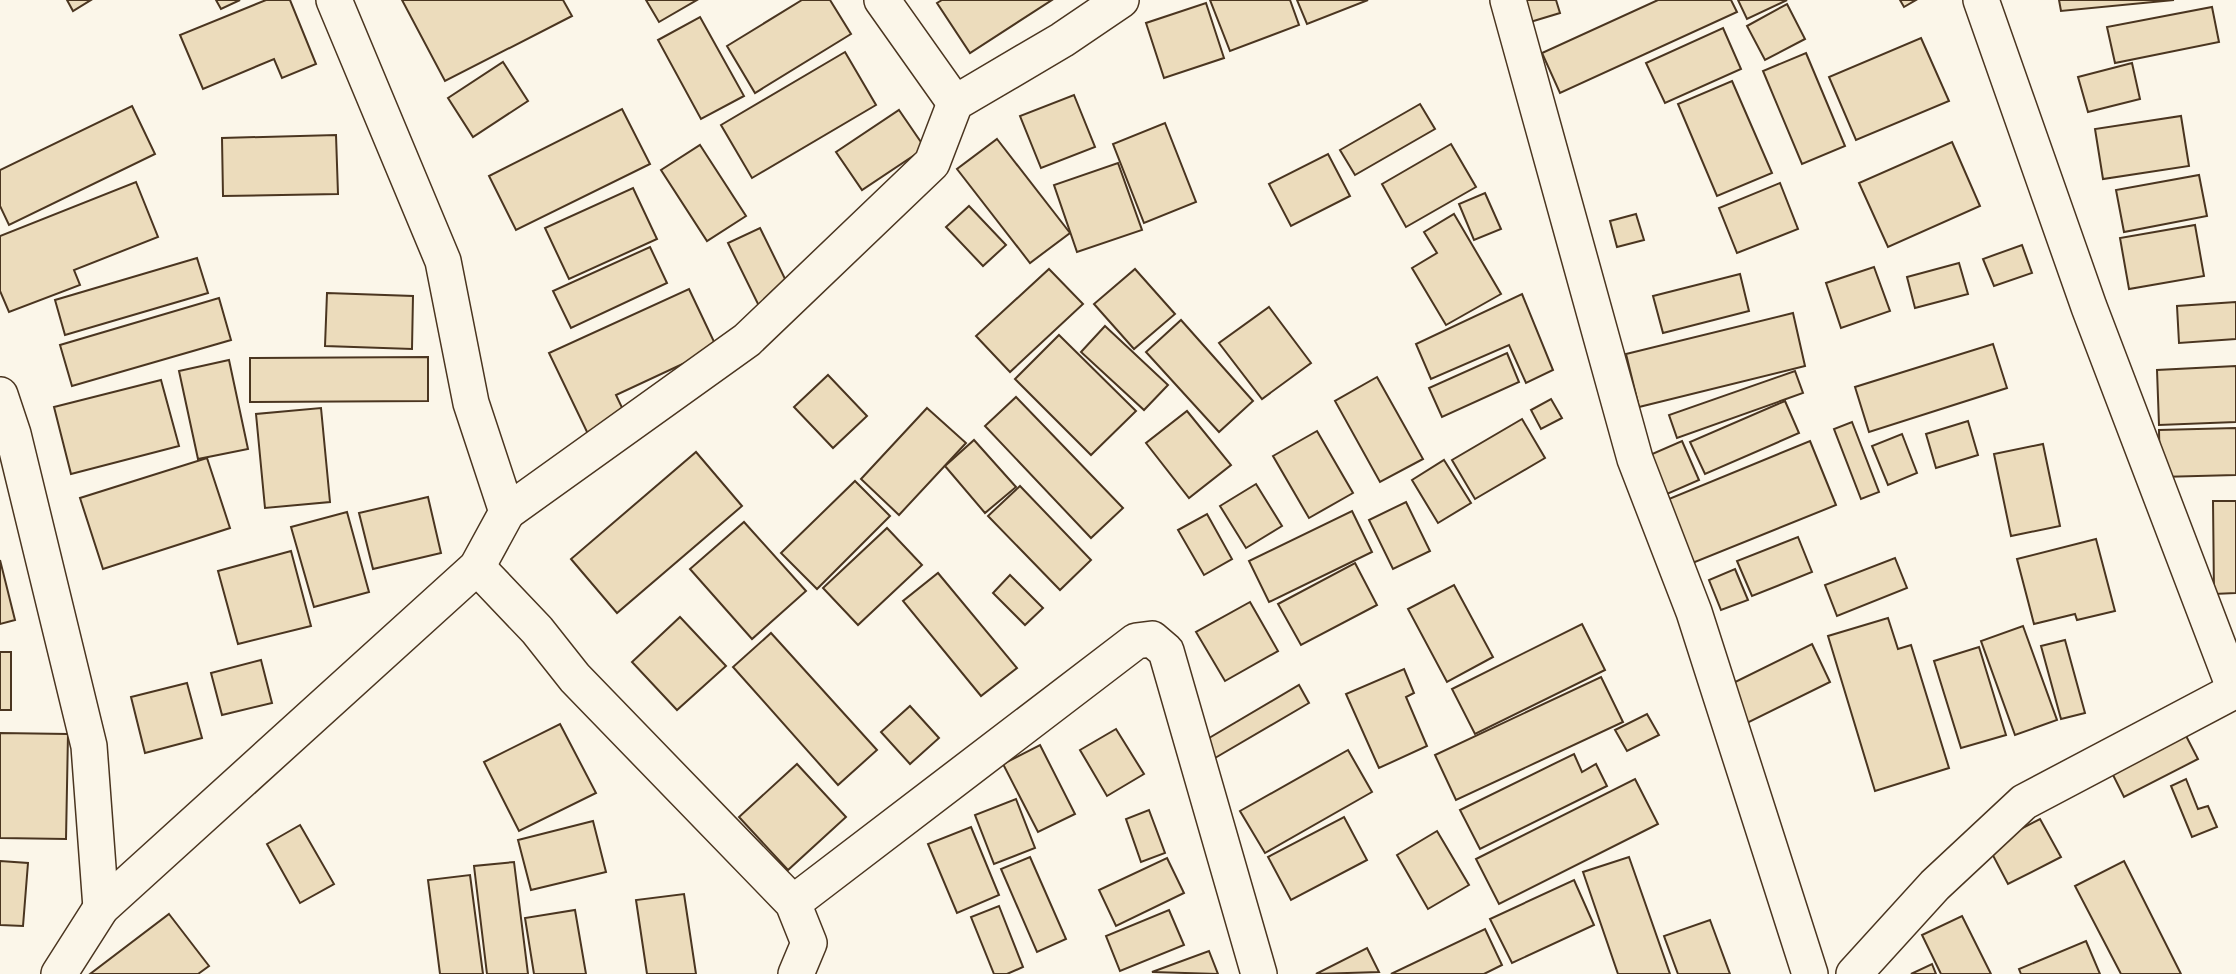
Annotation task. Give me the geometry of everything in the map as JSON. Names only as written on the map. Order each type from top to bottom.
[{"type":"street","points":[[334,0],[443,261],[471,403],[507,512]]},
{"type":"street","points":[[881,0],[955,103]]},
{"type":"street","points":[[59,974],[101,908],[477,567],[507,512],[747,340],[932,163],[955,103],[1062,40],[1121,0]]},
{"type":"street","points":[[1508,0],[1635,459],[1694,612],[1811,974]]},
{"type":"street","points":[[1854,974],[1935,885],[2024,802],[2236,690],[2089,307],[1981,0]]},
{"type":"street","points":[[0,395],[13,434],[89,746],[101,908]]},
{"type":"street","points":[[477,567],[537,630],[575,678],[793,903],[809,943],[796,974]]},
{"type":"street","points":[[793,903],[1136,641],[1152,639],[1166,651],[1259,974]]},
{"type":"building","points":[[67,0],[91,0],[73,11]]},
{"type":"building","points":[[216,0],[240,0],[221,9]]},
{"type":"building","points":[[266,0],[290,0],[316,64],[282,78],[274,59],[203,89],[180,35]]},
{"type":"building","points":[[402,0],[563,0],[572,16],[445,81]]},
{"type":"building","points":[[646,0],[697,0],[659,22]]},
{"type":"building","points":[[802,0],[830,0],[851,34],[755,93],[727,46]]},
{"type":"building","points":[[942,0],[1052,0],[970,53],[937,3]]},
{"type":"building","points":[[1210,0],[1290,0],[1299,25],[1230,51]]},
{"type":"building","points":[[1297,0],[1368,0],[1307,24]]},
{"type":"building","points":[[1520,0],[1556,0],[1560,13],[1527,23]]},
{"type":"building","points":[[1658,0],[1731,0],[1737,12],[1560,93],[1542,53]]},
{"type":"building","points":[[1738,0],[1787,0],[1747,19]]},
{"type":"building","points":[[1900,0],[1916,0],[1904,7]]},
{"type":"building","points":[[2059,0],[2174,0],[2061,11]]},
{"type":"building","points":[[1206,3],[1224,58],[1164,78],[1146,23]]},
{"type":"building","points":[[1787,4],[1805,39],[1765,60],[1747,26]]},
{"type":"building","points":[[2212,7],[2219,42],[2115,63],[2107,27]]},
{"type":"building","points":[[700,17],[744,96],[701,119],[658,40]]},
{"type":"building","points":[[1723,28],[1741,69],[1665,103],[1646,63]]},
{"type":"building","points":[[1921,38],[1949,101],[1856,140],[1829,77]]},
{"type":"building","points":[[845,52],[876,105],[752,178],[721,125]]},
{"type":"building","points":[[1806,53],[1845,146],[1802,164],[1763,71]]},
{"type":"building","points":[[503,62],[528,101],[473,137],[448,98]]},
{"type":"building","points":[[2132,63],[2140,99],[2088,112],[2078,77]]},
{"type":"building","points":[[1732,81],[1772,173],[1717,196],[1678,104]]},
{"type":"building","points":[[1074,95],[1095,147],[1041,168],[1020,116]]},
{"type":"building","points":[[1420,104],[1435,129],[1355,175],[1340,150]]},
{"type":"building","points":[[132,106],[155,154],[9,225],[0,206],[0,170]]},
{"type":"building","points":[[622,109],[650,164],[516,230],[489,176]]},
{"type":"building","points":[[899,110],[925,148],[862,190],[836,152]]},
{"type":"building","points":[[2181,116],[2189,166],[2103,179],[2095,129]]},
{"type":"building","points":[[1165,123],[1196,202],[1144,223],[1113,144]]},
{"type":"building","points":[[336,135],[338,194],[223,196],[222,138]]},
{"type":"building","points":[[997,139],[1070,233],[1030,263],[957,169]]},
{"type":"building","points":[[1952,142],[1980,206],[1888,247],[1859,183]]},
{"type":"building","points":[[1451,144],[1476,187],[1406,227],[1382,184]]},
{"type":"building","points":[[700,145],[746,216],[707,241],[661,170]]},
{"type":"building","points":[[1328,154],[1350,196],[1291,226],[1269,184]]},
{"type":"building","points":[[1118,163],[1142,230],[1077,252],[1054,185]]},
{"type":"building","points":[[2199,175],[2207,216],[2124,232],[2116,190]]},
{"type":"building","points":[[136,182],[158,237],[74,270],[80,285],[9,312],[0,291],[0,236]]},
{"type":"building","points":[[1780,183],[1798,229],[1737,253],[1719,208]]},
{"type":"building","points":[[633,188],[657,239],[569,279],[545,228]]},
{"type":"building","points":[[1485,193],[1501,229],[1474,240],[1459,204]]},
{"type":"building","points":[[969,206],[1006,245],[983,266],[946,227]]},
{"type":"building","points":[[1454,214],[1501,294],[1446,325],[1412,268],[1437,253],[1424,232]]},
{"type":"building","points":[[1636,214],[1644,240],[1617,247],[1610,221]]},
{"type":"building","points":[[2195,225],[2204,276],[2129,289],[2120,238]]},
{"type":"building","points":[[760,228],[791,291],[759,306],[728,243]]},
{"type":"building","points":[[2022,245],[2032,273],[1994,286],[1983,259]]},
{"type":"building","points":[[650,247],[667,283],[571,328],[553,291]]},
{"type":"building","points":[[197,258],[208,293],[65,335],[55,300]]},
{"type":"building","points":[[1959,263],[1968,294],[1915,308],[1907,277]]},
{"type":"building","points":[[1874,267],[1890,311],[1841,328],[1826,283]]},
{"type":"building","points":[[1049,269],[1083,304],[1010,372],[976,336]]},
{"type":"building","points":[[1135,269],[1175,314],[1134,349],[1094,304]]},
{"type":"building","points":[[1740,274],[1749,311],[1663,333],[1653,296]]},
{"type":"building","points":[[689,289],[717,348],[616,395],[626,416],[588,434],[549,353]]},
{"type":"building","points":[[327,293],[413,296],[412,349],[325,346]]},
{"type":"building","points":[[1522,294],[1553,370],[1526,383],[1509,345],[1431,379],[1416,344]]},
{"type":"building","points":[[219,298],[231,340],[72,386],[60,345]]},
{"type":"building","points":[[2236,302],[2236,339],[2179,343],[2177,306]]},
{"type":"building","points":[[1269,307],[1311,363],[1262,399],[1219,343]]},
{"type":"building","points":[[1793,313],[1805,366],[1639,407],[1626,354]]},
{"type":"building","points":[[1181,320],[1253,401],[1219,432],[1146,352]]},
{"type":"building","points":[[1105,326],[1168,385],[1144,410],[1081,352]]},
{"type":"building","points":[[1059,335],[1136,411],[1091,455],[1015,379]]},
{"type":"building","points":[[1993,344],[2007,388],[1869,432],[1855,387]]},
{"type":"building","points":[[1507,353],[1519,382],[1442,417],[1429,388]]},
{"type":"building","points":[[428,357],[428,401],[250,402],[250,358]]},
{"type":"building","points":[[229,360],[248,449],[198,459],[179,371]]},
{"type":"building","points":[[2236,366],[2236,422],[2159,425],[2157,370]]},
{"type":"building","points":[[1795,371],[1803,393],[1677,438],[1669,415]]},
{"type":"building","points":[[828,375],[867,416],[833,448],[794,407]]},
{"type":"building","points":[[1377,377],[1423,459],[1380,482],[1335,401]]},
{"type":"building","points":[[161,380],[179,446],[71,474],[54,407]]},
{"type":"building","points":[[1016,397],[1123,508],[1091,538],[985,426]]},
{"type":"building","points":[[1551,399],[1562,418],[1541,429],[1531,410]]},
{"type":"building","points":[[1785,401],[1799,433],[1705,474],[1690,442]]},
{"type":"building","points":[[321,408],[330,502],[265,508],[256,414]]},
{"type":"building","points":[[927,408],[966,443],[899,515],[861,479]]},
{"type":"building","points":[[1187,411],[1231,465],[1189,498],[1146,443]]},
{"type":"building","points":[[1522,419],[1545,458],[1475,499],[1452,460]]},
{"type":"building","points":[[1968,421],[1978,455],[1936,468],[1926,434]]},
{"type":"building","points":[[1852,422],[1879,492],[1861,499],[1834,429]]},
{"type":"building","points":[[2236,428],[2236,475],[2160,477],[2159,430]]},
{"type":"building","points":[[1317,431],[1353,493],[1309,518],[1273,456]]},
{"type":"building","points":[[1902,434],[1917,473],[1888,485],[1872,446]]},
{"type":"building","points":[[974,440],[1016,487],[985,513],[945,466]]},
{"type":"building","points":[[1682,441],[1699,480],[1660,497],[1643,458]]},
{"type":"building","points":[[1810,441],[1836,505],[1690,564],[1664,501]]},
{"type":"building","points":[[2043,444],[2060,526],[2011,536],[1994,454]]},
{"type":"building","points":[[696,452],[742,506],[617,613],[571,559]]},
{"type":"building","points":[[207,458],[230,528],[103,569],[80,498]]},
{"type":"building","points":[[1444,460],[1471,503],[1438,523],[1412,480]]},
{"type":"building","points":[[855,481],[890,516],[817,589],[781,553]]},
{"type":"building","points":[[1256,484],[1282,526],[1246,548],[1220,506]]},
{"type":"building","points":[[1020,486],[1091,560],[1060,590],[988,516]]},
{"type":"building","points":[[428,497],[441,553],[373,569],[359,513]]},
{"type":"building","points":[[2213,501],[2236,501],[2236,593],[2214,594]]},
{"type":"building","points":[[1406,502],[1430,551],[1393,569],[1369,520]]},
{"type":"building","points":[[1352,511],[1372,552],[1269,602],[1249,561]]},
{"type":"building","points":[[347,512],[369,592],[314,607],[291,527]]},
{"type":"building","points":[[1207,514],[1232,559],[1204,575],[1178,530]]},
{"type":"building","points":[[744,522],[806,591],[752,639],[690,569]]},
{"type":"building","points":[[887,528],[922,565],[858,625],[823,588]]},
{"type":"building","points":[[1798,537],[1812,572],[1752,596],[1737,561]]},
{"type":"building","points":[[2096,539],[2115,611],[2077,620],[2075,614],[2034,624],[2017,559]]},
{"type":"building","points":[[291,551],[311,626],[238,644],[218,571]]},
{"type":"building","points":[[1895,558],[1907,588],[1837,616],[1825,585]]},
{"type":"building","points":[[0,560],[15,620],[0,624]]},
{"type":"building","points":[[1355,563],[1377,605],[1301,645],[1278,604]]},
{"type":"building","points":[[1735,569],[1748,600],[1721,610],[1709,580]]},
{"type":"building","points":[[938,573],[1017,668],[981,696],[903,601]]},
{"type":"building","points":[[1010,575],[1043,608],[1025,625],[993,593]]},
{"type":"building","points":[[1454,585],[1493,657],[1447,682],[1408,609]]},
{"type":"building","points":[[1250,602],[1278,651],[1225,681],[1196,632]]},
{"type":"building","points":[[680,617],[726,666],[677,710],[632,662]]},
{"type":"building","points":[[1888,618],[1898,649],[1911,645],[1949,768],[1875,791],[1828,636]]},
{"type":"building","points":[[1582,624],[1605,670],[1475,734],[1452,689]]},
{"type":"building","points":[[2023,626],[2057,720],[2015,735],[1981,641]]},
{"type":"building","points":[[771,633],[877,750],[838,785],[733,667]]},
{"type":"building","points":[[2065,640],[2085,713],[2061,719],[2041,646]]},
{"type":"building","points":[[1812,644],[1830,682],[1743,725],[1725,687]]},
{"type":"building","points":[[1979,647],[2006,735],[1961,748],[1934,661]]},
{"type":"building","points":[[0,652],[11,652],[11,710],[0,710]]},
{"type":"building","points":[[261,660],[272,703],[222,715],[211,673]]},
{"type":"building","points":[[1404,669],[1414,693],[1406,697],[1427,746],[1379,768],[1346,694]]},
{"type":"building","points":[[1601,677],[1623,722],[1456,800],[1435,755]]},
{"type":"building","points":[[187,683],[202,738],[145,753],[131,697]]},
{"type":"building","points":[[1299,685],[1309,703],[1215,758],[1204,741]]},
{"type":"building","points":[[910,706],[939,738],[910,764],[881,732]]},
{"type":"building","points":[[1647,714],[1659,735],[1627,751],[1615,730]]},
{"type":"building","points":[[560,724],[596,793],[519,831],[484,762]]},
{"type":"building","points":[[1116,729],[1144,774],[1107,796],[1080,750]]},
{"type":"building","points":[[2183,730],[2198,759],[2124,797],[2109,767]]},
{"type":"building","points":[[0,733],[68,734],[66,839],[0,838]]},
{"type":"building","points":[[1040,745],[1075,814],[1038,832],[1003,764]]},
{"type":"building","points":[[1348,750],[1372,792],[1265,853],[1240,811]]},
{"type":"building","points":[[1574,754],[1582,772],[1596,764],[1607,786],[1480,849],[1460,810]]},
{"type":"building","points":[[797,764],[846,817],[788,870],[739,817]]},
{"type":"building","points":[[1635,779],[1658,824],[1499,904],[1476,859]]},
{"type":"building","points":[[2186,779],[2198,809],[2208,806],[2217,827],[2192,837],[2171,786]]},
{"type":"building","points":[[1016,799],[1035,848],[994,864],[975,815]]},
{"type":"building","points":[[1149,810],[1165,853],[1141,862],[1126,819]]},
{"type":"building","points":[[1344,817],[1367,860],[1291,900],[1268,857]]},
{"type":"building","points":[[2040,819],[2061,857],[2008,884],[1988,846]]},
{"type":"building","points":[[593,821],[606,872],[531,890],[518,840]]},
{"type":"building","points":[[300,825],[334,884],[300,903],[267,844]]},
{"type":"building","points":[[971,827],[999,895],[957,913],[928,844]]},
{"type":"building","points":[[1437,831],[1469,885],[1428,909],[1397,855]]},
{"type":"building","points":[[1030,857],[1066,939],[1037,952],[1001,869]]},
{"type":"building","points":[[1629,857],[1670,974],[1618,974],[1583,872]]},
{"type":"building","points":[[1167,858],[1184,893],[1116,926],[1099,890]]},
{"type":"building","points":[[0,861],[28,863],[23,926],[0,925]]},
{"type":"building","points":[[2124,861],[2181,974],[2121,974],[2075,886]]},
{"type":"building","points":[[514,862],[528,974],[487,974],[474,866]]},
{"type":"building","points":[[470,875],[483,974],[440,974],[428,880]]},
{"type":"building","points":[[1574,880],[1594,925],[1512,963],[1490,919]]},
{"type":"building","points":[[684,894],[696,974],[647,974],[636,900]]},
{"type":"building","points":[[999,906],[1023,967],[1007,974],[994,974],[971,917]]},
{"type":"building","points":[[575,910],[586,974],[534,974],[525,918]]},
{"type":"building","points":[[1169,910],[1184,945],[1120,971],[1106,936]]},
{"type":"building","points":[[169,914],[209,966],[198,974],[90,974]]},
{"type":"building","points":[[1962,916],[1991,974],[1941,974],[1922,935]]},
{"type":"building","points":[[1710,920],[1730,974],[1678,974],[1664,936]]},
{"type":"building","points":[[1485,929],[1502,965],[1484,974],[1391,974]]},
{"type":"building","points":[[2086,941],[2100,974],[2021,974],[2019,969]]},
{"type":"building","points":[[1367,948],[1379,972],[1316,974]]},
{"type":"building","points":[[1209,951],[1218,974],[1152,972]]},
{"type":"building","points":[[1932,964],[1936,974],[1911,974]]}]
